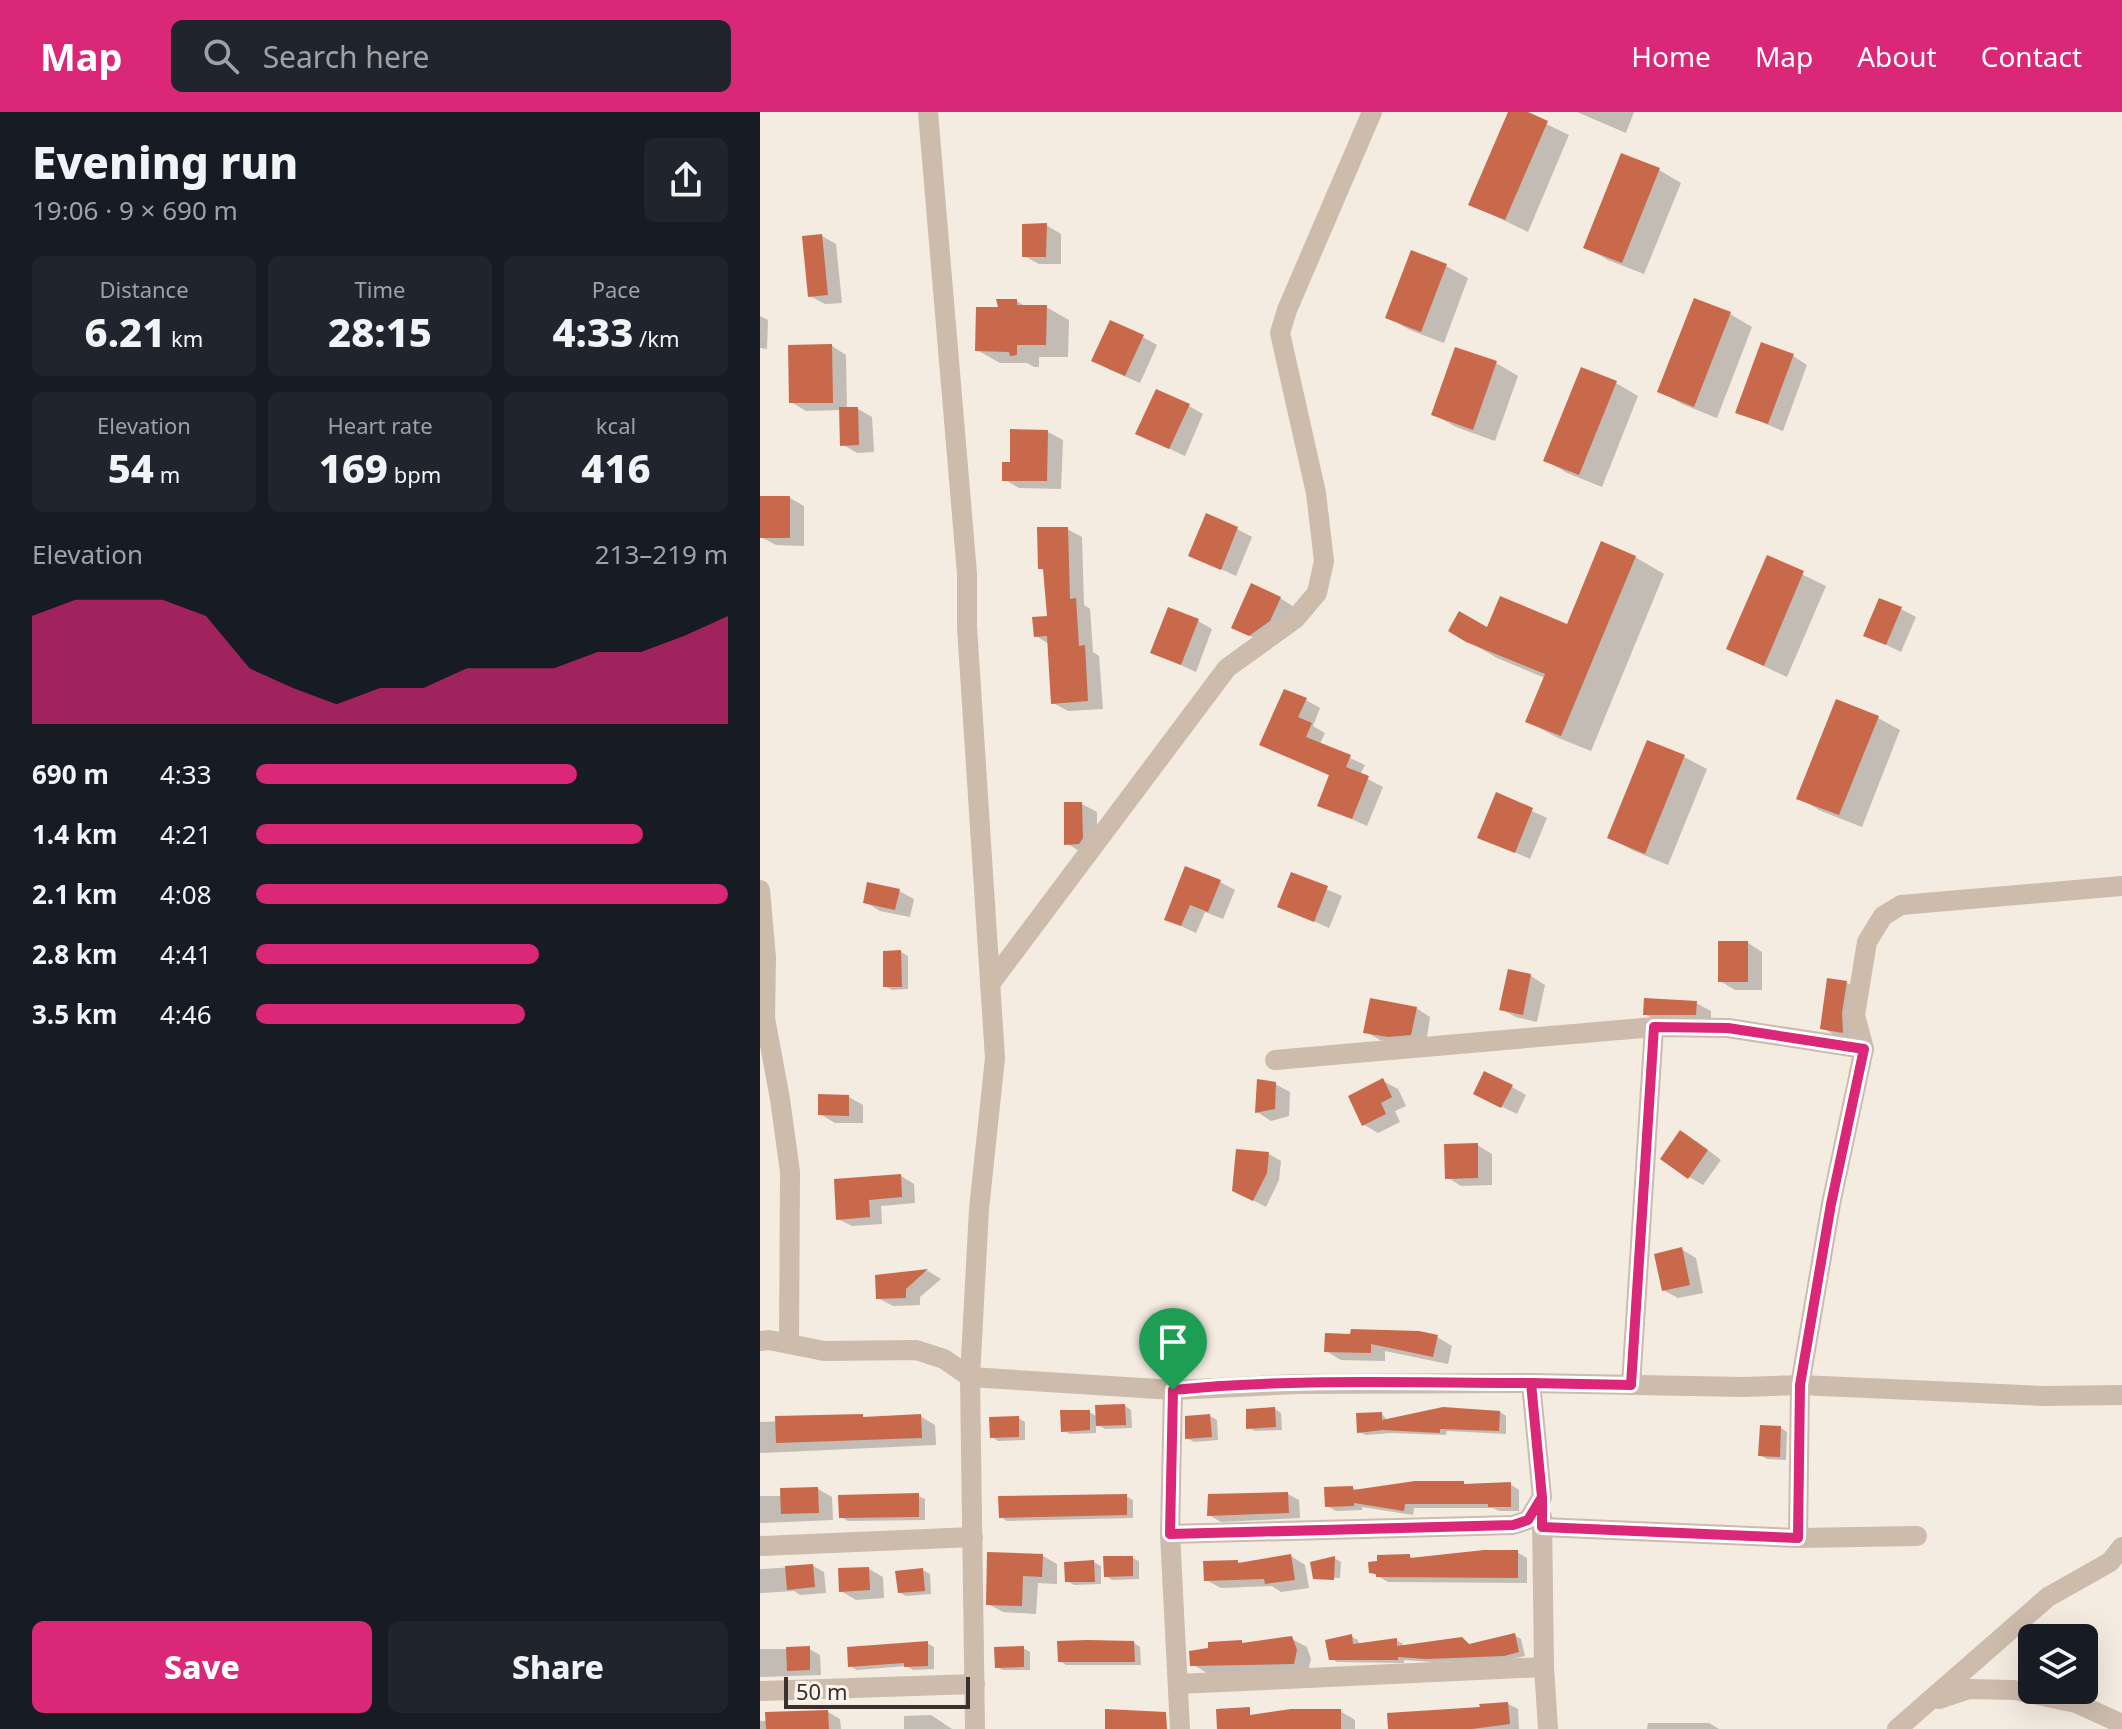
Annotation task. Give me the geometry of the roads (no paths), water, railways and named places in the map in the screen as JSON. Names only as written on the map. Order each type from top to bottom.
[{"type":"street","points":[[928,112],[967,574],[967,627],[995,1058],[979,1209],[970,1377],[975,1729]]},
{"type":"street","points":[[990,984],[1227,668],[1295,619],[1317,593],[1324,561],[1316,493],[1280,333],[1372,112]]},
{"type":"street","points":[[1798,1538],[1800,1385],[1831,1204],[1864,1049],[1855,1015],[1867,942],[1883,916],[1901,905],[2122,886]]},
{"type":"street","points":[[760,890],[766,958],[765,1018],[790,1172],[789,1344]]},
{"type":"street","points":[[1275,1060],[1654,1027],[1728,1028],[1864,1049]]},
{"type":"street","points":[[1631,1385],[1654,1027]]},
{"type":"street","points":[[760,1341],[824,1351],[916,1350],[944,1359],[970,1377],[1173,1390],[1298,1384],[1531,1383],[1800,1385],[2043,1396],[2122,1395]]},
{"type":"street","points":[[1531,1383],[1542,1497],[1548,1729]]},
{"type":"street","points":[[1173,1390],[1170,1534],[1180,1729]]},
{"type":"street","points":[[1170,1534],[1513,1525],[1528,1520],[1542,1497]]},
{"type":"street","points":[[1542,1527],[1798,1538],[1917,1536]]},
{"type":"street","points":[[760,1546],[973,1537]]},
{"type":"street","points":[[1897,1729],[2048,1597],[2110,1562],[2122,1547]]},
{"type":"street","points":[[1178,1684],[1544,1667]]},
{"type":"street","points":[[760,1691],[975,1684]]},
{"type":"street","points":[[1928,1703],[1969,1689],[2014,1690],[2076,1703],[2122,1724]]}]
